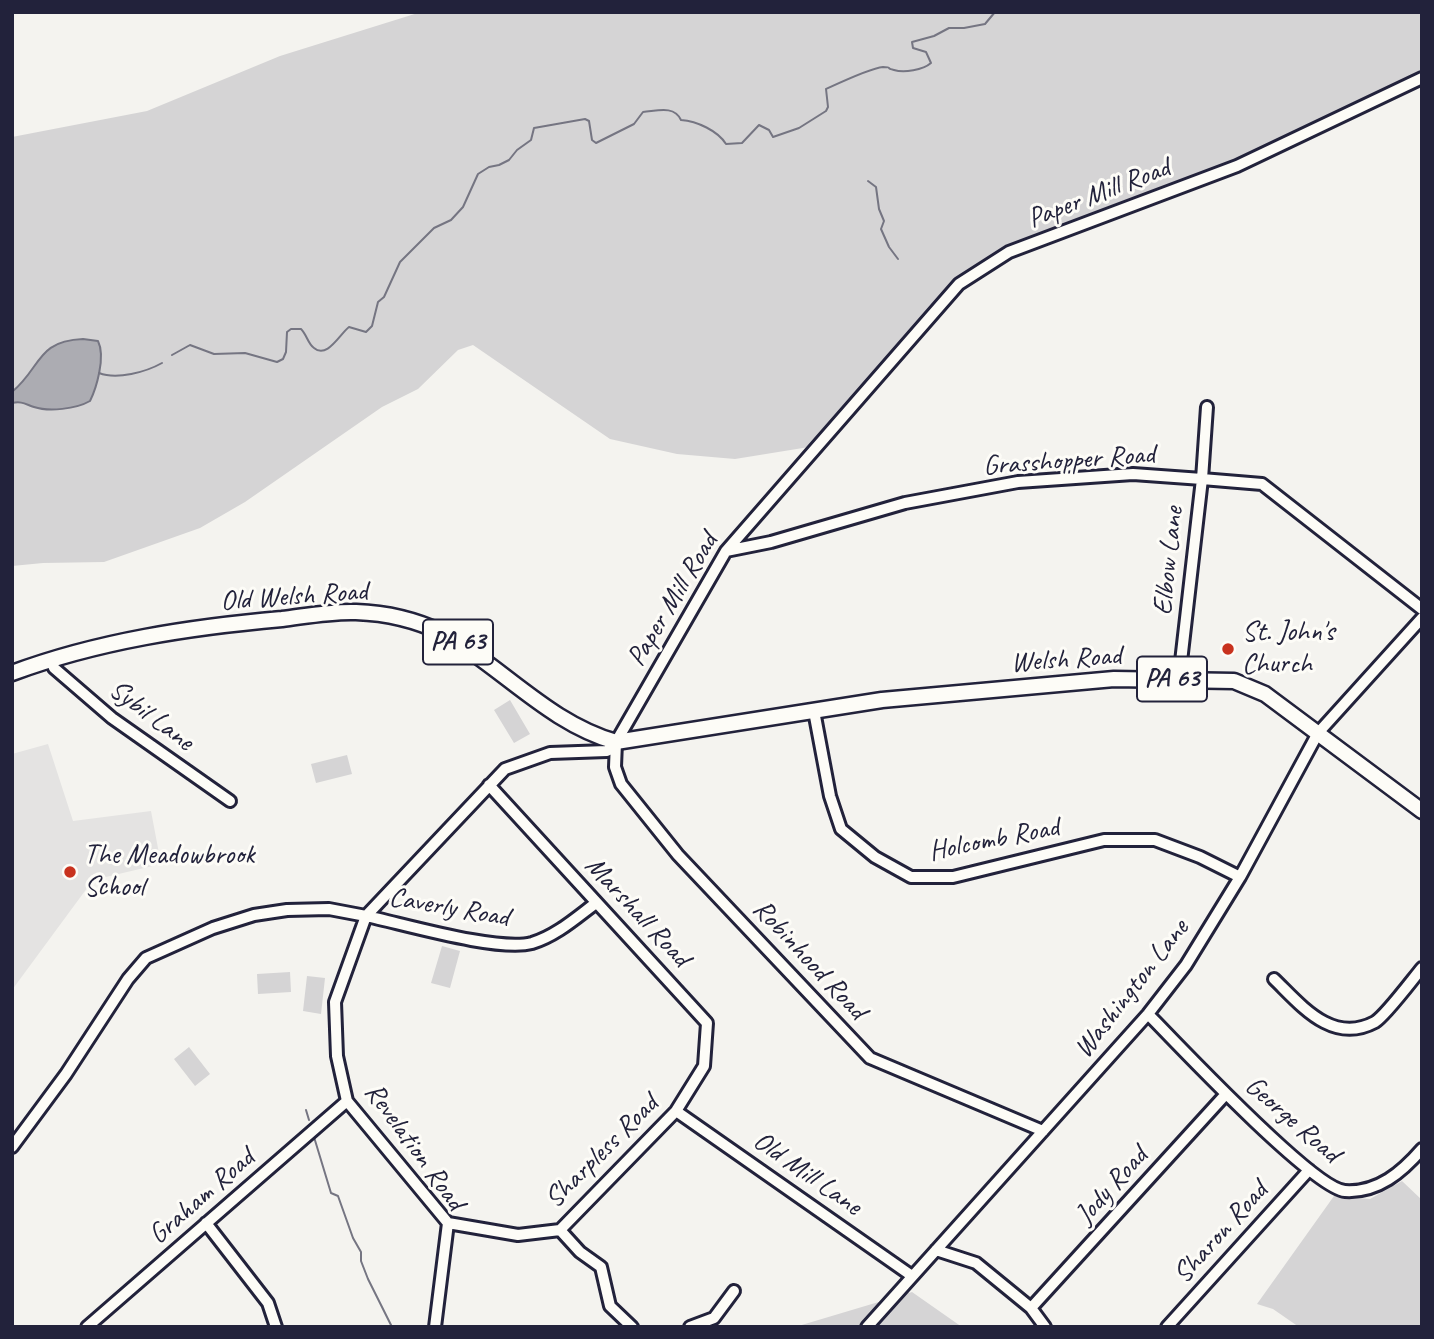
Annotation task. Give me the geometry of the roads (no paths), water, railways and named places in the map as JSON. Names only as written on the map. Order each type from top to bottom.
[{"type":"main road","name":"Old Welsh Road","points":[[12,673],[108,645],[251,622],[354,612],[404,618],[445,633],[527,695],[575,727],[617,742],[882,700]]},
{"type":"main road","name":"Welsh Road","points":[[882,700],[1104,680],[1234,681],[1265,694],[1422,811]]},
{"type":"street","name":"Paper Mill Road","points":[[617,742],[726,551],[959,284],[1009,252],[1237,166],[1422,78]]},
{"type":"street","name":"Elbow Lane","points":[[1179,679],[1202,479],[1207,407]]},
{"type":"street","name":"Grasshopper Road","points":[[726,551],[771,542],[905,503],[1018,482],[1133,474],[1202,479],[1262,484],[1422,609]]},
{"type":"street","name":"Washington Lane","points":[[866,1327],[1148,1014],[1186,965],[1240,877],[1318,733],[1422,618]]},
{"type":"street","name":"Sybil Lane","points":[[51,660],[54,668],[112,718],[230,802]]},
{"type":"street","name":"Holcomb Road","points":[[814,711],[830,796],[841,829],[875,857],[911,877],[953,877],[1104,840],[1155,840],[1200,857],[1240,877]]},
{"type":"street","points":[[12,1147],[66,1074],[128,979],[146,958],[213,928],[254,915],[287,910],[328,909],[366,916],[505,769],[550,753],[607,751],[617,742]]},
{"type":"street","name":"Robinhood Road","points":[[617,742],[615,767],[621,784],[678,855],[870,1058],[1044,1131]]},
{"type":"street","name":"Marshall Road","points":[[489,785],[707,1023],[704,1066],[694,1085]]},
{"type":"street","name":"Caverly Road","points":[[366,916],[449,935],[511,945],[531,943],[552,934],[596,903]]},
{"type":"street","name":"Revelation Road","points":[[366,916],[335,1002],[337,1056],[347,1101],[448,1223],[435,1327]]},
{"type":"street","points":[[1273,979],[1318,1021],[1346,1030],[1376,1021],[1422,968]]},
{"type":"street","name":"George Road","points":[[1148,1014],[1226,1094],[1309,1170],[1343,1191],[1374,1188],[1404,1169],[1422,1149]]},
{"type":"street","name":"Sharpless Road","points":[[448,1223],[518,1235],[561,1230],[676,1111],[694,1085]]},
{"type":"street","name":"Jody Road","points":[[1031,1308],[1226,1094]]},
{"type":"street","name":"Graham Road","points":[[87,1327],[347,1101]]},
{"type":"street","name":"Old Mill Lane","points":[[676,1111],[912,1276]]},
{"type":"street","name":"Sharon Road","points":[[1167,1327],[1309,1170]]},
{"type":"street","points":[[206,1223],[268,1303],[276,1327]]},
{"type":"street","points":[[561,1230],[580,1252],[601,1267],[610,1306],[632,1327]]},
{"type":"street","points":[[936,1250],[976,1263],[1031,1308],[1045,1327]]},
{"type":"street","points":[[690,1327],[714,1318],[733,1291]]},
{"type":"waterway","points":[[172,355],[190,345],[214,354],[245,353],[277,362],[283,359],[286,352],[287,332],[291,329],[301,329],[312,346],[319,351],[333,345],[349,327],[366,332],[372,326],[378,302],[384,297],[400,262],[434,228],[451,220],[463,207],[478,174],[509,160],[531,140],[534,128],[585,119],[589,121],[592,140],[596,143],[634,124],[643,112],[665,110],[674,112],[681,120],[706,128],[726,144],[742,143],[759,125],[769,130],[773,137],[799,128],[826,111],[826,89],[878,68],[888,67],[903,71],[923,67],[931,63],[926,52],[913,48],[912,42],[934,36],[949,28],[985,24],[995,12]]},
{"type":"waterway","points":[[868,181],[876,187],[879,209],[884,221],[881,229],[898,259]]},
{"type":"waterway","points":[[99,373],[114,376],[131,374],[162,363]]},
{"type":"waterway","points":[[306,1110],[309,1120]]},
{"type":"waterway","points":[[314,1137],[331,1193],[338,1196],[361,1252],[361,1261],[368,1279],[392,1327]]},
{"type":"place","name":"St. John's Church","points":[[1228,649]]},
{"type":"place","name":"The Meadowbrook School","points":[[70,872]]}]
